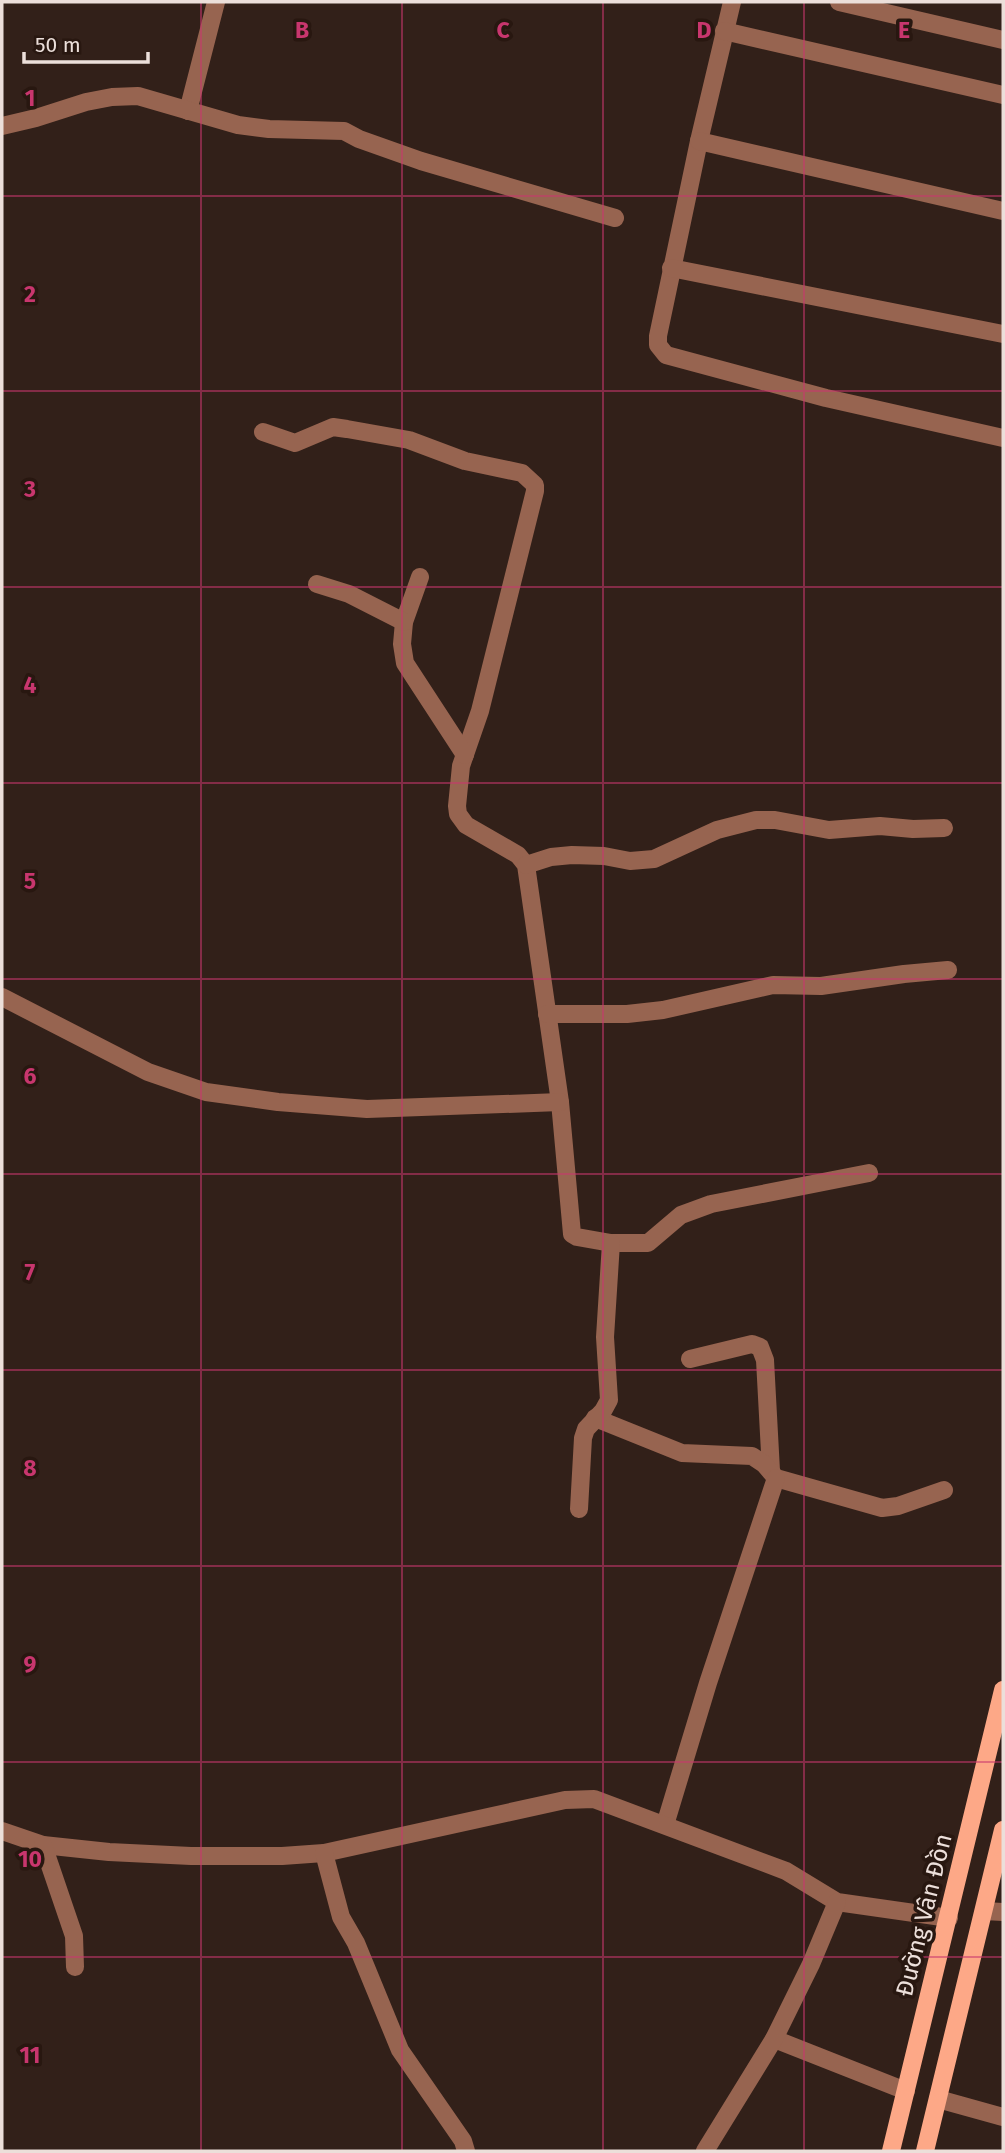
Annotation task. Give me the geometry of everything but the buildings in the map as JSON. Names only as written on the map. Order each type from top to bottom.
[{"type":"main road","name":"Đường Vân Đồn","points":[[891,2151],[1003,1690]]},
{"type":"main road","points":[[925,2151],[1003,1830]]},
{"type":"street","points":[[188,111],[216,2]]},
{"type":"street","points":[[732,2],[671,268],[658,345],[666,355],[826,398],[1003,438]]},
{"type":"street","points":[[839,2],[1003,40]]},
{"type":"street","points":[[724,31],[1003,95]]},
{"type":"street","points":[[2,126],[86,102],[138,96],[248,126],[344,131],[421,161],[615,218]]},
{"type":"street","points":[[699,141],[1003,211]]},
{"type":"street","points":[[671,268],[1003,334]]},
{"type":"street","points":[[263,432],[295,443],[333,427],[409,440],[470,462],[522,473],[535,485],[480,711],[465,755],[460,779],[458,814],[466,825],[518,856],[526,865],[560,1102],[570,1231],[577,1237],[611,1243],[648,1243],[681,1216],[711,1204],[869,1173]]},
{"type":"street","points":[[420,577],[404,622],[402,644],[405,663],[465,755]]},
{"type":"street","points":[[317,584],[349,594],[404,622]]},
{"type":"street","points":[[526,865],[572,855],[604,856],[630,861],[654,859],[717,831],[756,820],[775,820],[829,830],[880,826],[944,828]]},
{"type":"street","points":[[547,1014],[651,1012],[773,985],[821,986],[948,970]]},
{"type":"street","points":[[2,997],[148,1072],[206,1092],[278,1102],[368,1109],[560,1102]]},
{"type":"street","points":[[579,1509],[581,1447],[586,1429],[609,1400],[605,1337],[611,1243]]},
{"type":"street","points":[[665,1825],[774,1475],[765,1360],[760,1347],[752,1344],[690,1359]]},
{"type":"street","points":[[595,1418],[682,1453],[752,1456],[774,1475],[882,1508],[898,1506],[944,1490]]},
{"type":"street","points":[[2,1831],[43,1845],[109,1852],[191,1856],[282,1856],[324,1853],[565,1800],[594,1799],[786,1871],[837,1902],[948,1918]]},
{"type":"street","points":[[43,1845],[74,1936],[75,1967]]},
{"type":"street","points":[[324,1853],[341,1917],[355,1943],[400,2050],[463,2141],[466,2151]]},
{"type":"street","points":[[705,2151],[774,2039],[811,1964],[837,1902]]},
{"type":"street","points":[[984,1911],[1003,1912]]},
{"type":"street","points":[[774,2039],[906,2091]]},
{"type":"street","points":[[938,2099],[1003,2117]]}]
